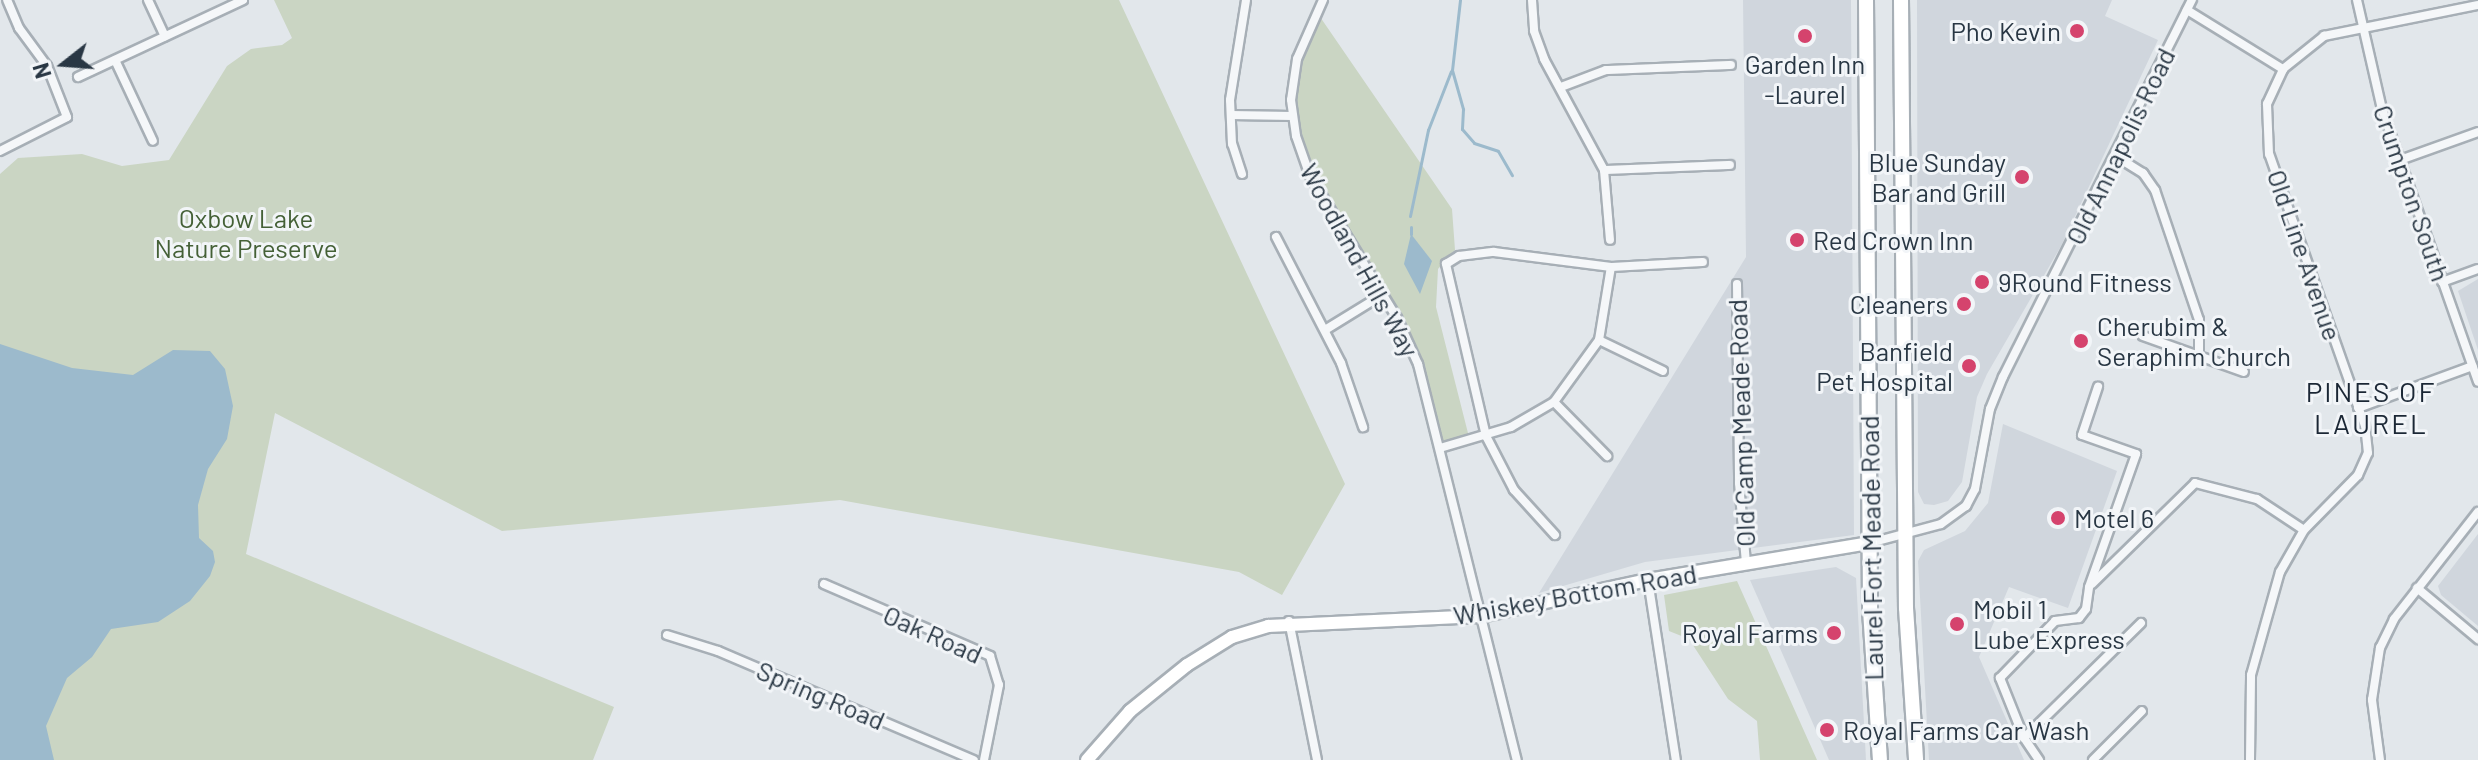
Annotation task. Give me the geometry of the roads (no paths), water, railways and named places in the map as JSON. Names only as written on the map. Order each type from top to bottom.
[{"type":"main road","name":"Laurel Fort Meade Road","points":[[1866,0],[1870,543],[1880,760]]},
{"type":"main road","name":"Laurel Fort Meade Road","points":[[1901,0],[1905,536],[1916,760]]},
{"type":"street","points":[[0,151],[67,117],[47,66],[30,47],[7,0]]},
{"type":"street","points":[[148,0],[165,36]]},
{"type":"street","points":[[78,77],[243,0]]},
{"type":"street","points":[[1242,174],[1231,115],[1246,0]]},
{"type":"street","name":"Woodland Hills Way","points":[[1323,0],[1297,59],[1292,116],[1310,176],[1382,295],[1418,364],[1517,760]]},
{"type":"street","points":[[1532,0],[1539,46],[1604,170],[1610,240]]},
{"type":"street","name":"Old Annapolis Road","points":[[1870,543],[1905,536],[1957,514],[1975,489],[1996,392],[2117,157],[2192,0]]},
{"type":"street","name":"Crumpton South","points":[[2357,0],[2373,77],[2478,382]]},
{"type":"street","name":"Old Line Avenue","points":[[2250,760],[2248,705],[2258,636],[2280,572],[2304,530],[2365,464],[2368,441],[2265,138],[2267,104],[2283,69],[2324,36],[2478,5]]},
{"type":"street","points":[[2187,10],[2283,69]]},
{"type":"street","points":[[115,60],[153,141]]},
{"type":"street","points":[[1561,87],[1606,70],[1731,65]]},
{"type":"street","points":[[1231,115],[1292,116]]},
{"type":"street","points":[[2400,160],[2478,132]]},
{"type":"street","points":[[2117,157],[2143,173],[2155,190],[2199,320],[2199,356]]},
{"type":"street","points":[[1604,170],[1730,165]]},
{"type":"street","points":[[1276,237],[1325,330],[1363,427]]},
{"type":"street","points":[[1555,535],[1514,490],[1486,436],[1446,264],[1459,256],[1494,252],[1611,267],[1703,262]]},
{"type":"street","points":[[1440,448],[1486,436],[1554,402],[1599,340],[1611,267]]},
{"type":"street","points":[[2442,282],[2478,269]]},
{"type":"street","name":"Old Camp Meade Road","points":[[1737,284],[1739,483],[1746,563]]},
{"type":"street","points":[[1325,330],[1382,295]]},
{"type":"street","points":[[2143,336],[2244,372]]},
{"type":"street","points":[[1599,340],[1663,371]]},
{"type":"street","points":[[2358,408],[2473,366]]},
{"type":"street","points":[[2039,760],[2024,738],[2000,678],[2055,621],[2083,614],[2089,587],[2136,454],[2082,435],[2098,387]]},
{"type":"street","points":[[1554,402],[1607,456]]},
{"type":"street","points":[[2089,587],[2195,483],[2257,499],[2304,530]]},
{"type":"street","points":[[2380,760],[2372,726],[2374,676],[2394,619],[2478,512]]},
{"type":"street","name":"Whiskey Bottom Road","points":[[1087,760],[1142,700],[1195,660],[1232,637],[1289,621],[1481,616],[1648,580],[1870,543]]},
{"type":"street","points":[[1648,580],[1676,760]]},
{"type":"street","name":"Oak Road","points":[[824,584],[990,656],[999,685],[984,760]]},
{"type":"street","points":[[2417,588],[2478,639]]},
{"type":"street","points":[[1289,621],[1317,760]]},
{"type":"street","points":[[2024,738],[2141,623]]},
{"type":"street","name":"Spring Road","points":[[667,635],[718,651],[974,760]]},
{"type":"street","points":[[2093,760],[2142,711]]},
{"type":"water","points":[[1411,234],[1432,261],[1420,294],[1404,264]]},
{"type":"water","points":[[0,344],[72,368],[133,375],[173,350],[210,351],[225,369],[233,406],[227,439],[208,469],[198,505],[199,538],[213,551],[215,562],[210,576],[190,601],[158,622],[111,629],[92,657],[67,678],[46,726],[54,760],[0,760]]},
{"type":"waterway","points":[[1460,0],[1452,70],[1463,109],[1462,129],[1474,143],[1498,151],[1512,175]]},
{"type":"waterway","points":[[1410,216],[1428,130],[1451,71]]},
{"type":"waterway","points":[[1411,227],[1411,234]]},
{"type":"place","name":"Pho Kevin","points":[[2077,31]]},
{"type":"place","name":"Garden Inn -Laurel","points":[[1805,36]]},
{"type":"place","name":"Blue Sunday Bar and Grill","points":[[2022,177]]},
{"type":"place","name":"Red Crown Inn","points":[[1797,240]]},
{"type":"place","name":"9Round Fitness","points":[[1982,282]]},
{"type":"place","name":"Cleaners","points":[[1964,304]]},
{"type":"place","name":"Cherubim & Seraphim Church","points":[[2081,341]]},
{"type":"place","name":"Banfield Pet Hospital","points":[[1969,366]]},
{"type":"place","name":"Motel 6","points":[[2058,518]]},
{"type":"place","name":"Mobil 1 Lube Express","points":[[1957,624]]},
{"type":"place","name":"Royal Farms","points":[[1834,633]]},
{"type":"place","name":"Royal Farms Car Wash","points":[[1827,730]]},
{"type":"district","name":"PINES OF LAUREL","points":[[2371,407]]},
{"type":"park label","name":"Oxbow Lake Nature Preserve","points":[[246,233]]}]
